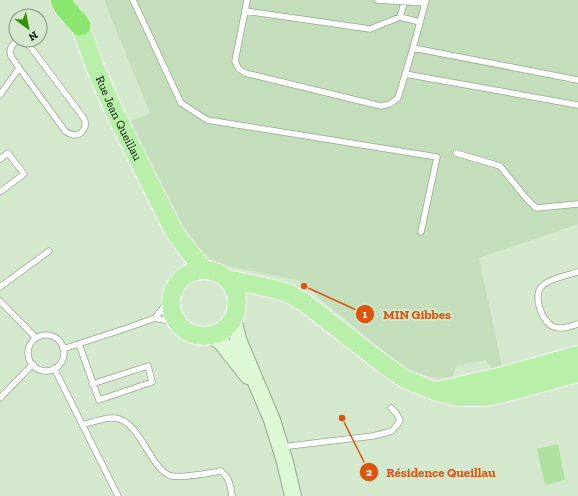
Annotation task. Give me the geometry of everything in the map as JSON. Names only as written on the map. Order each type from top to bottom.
[{"type":"highway","points":[[62,0],[65,8],[80,25]]},
{"type":"main road","name":"Rue Jean Queillau","points":[[71,0],[95,67],[114,111],[175,233],[205,270]]},
{"type":"main road","name":"Rue Jean Queillau","points":[[175,233],[184,277]]},
{"type":"main road","points":[[274,289],[235,311],[225,328],[210,335],[191,332],[180,325],[172,308],[173,295],[177,285],[184,277],[194,272],[205,270],[217,272],[232,284],[235,290],[235,311],[239,342],[272,420],[285,462],[293,496]]},
{"type":"main road","points":[[227,279],[288,293],[305,303],[405,379],[434,391],[457,397],[486,397],[578,373]]},
{"type":"main road","points":[[210,335],[221,342],[259,390]]},
{"type":"main road","points":[[434,391],[502,376],[578,355]]},
{"type":"lane","points":[[133,0],[181,103],[207,120],[437,157],[421,232]]},
{"type":"lane","points":[[247,0],[235,61],[238,68],[245,73],[381,106],[390,104],[398,98],[426,1],[377,0]]},
{"type":"lane","points":[[400,17],[405,1]]},
{"type":"lane","points":[[245,10],[370,30],[400,17],[420,22]]},
{"type":"lane","points":[[18,40],[22,40],[26,41],[86,121],[85,126],[79,134],[69,134],[65,131],[19,68],[10,55],[10,51],[11,46],[14,43],[18,40]]},
{"type":"lane","points":[[413,48],[578,80]]},
{"type":"lane","points":[[0,94],[19,68]]},
{"type":"lane","points":[[405,74],[578,105]]},
{"type":"lane","points":[[0,159],[8,153],[24,174],[0,192]]},
{"type":"lane","points":[[456,153],[500,166],[536,208],[578,204]]},
{"type":"lane","points":[[0,286],[49,251]]},
{"type":"lane","points":[[578,272],[551,280],[543,285],[539,290],[539,308],[549,324],[554,327],[562,328],[578,324]]},
{"type":"lane","points":[[63,349],[155,318],[173,295]]},
{"type":"lane","points":[[0,301],[36,338]]},
{"type":"lane","points":[[155,318],[180,325]]},
{"type":"lane","points":[[46,335],[57,339],[61,343],[63,349],[64,355],[59,365],[49,370],[37,368],[30,360],[28,354],[31,343],[36,338],[46,335]]},
{"type":"lane","points":[[79,344],[92,384],[99,400],[152,382],[148,366],[92,384]]},
{"type":"lane","points":[[0,398],[33,364]]},
{"type":"lane","points":[[54,368],[118,496]]},
{"type":"lane","points":[[280,447],[373,436],[392,431],[400,420],[391,408]]},
{"type":"lane","points":[[82,425],[108,418],[116,418],[124,421],[132,427],[162,471],[171,476],[221,471],[228,477],[232,496]]},
{"type":"shaded area","points":[[104,0],[578,0],[578,224],[479,258],[502,366],[493,369],[485,360],[457,366],[452,377],[440,378],[427,376],[403,368],[324,302],[304,283],[297,280],[217,263],[207,258],[199,251],[190,240],[129,122],[150,113]]},
{"type":"green space","points":[[558,444],[565,480],[545,485],[537,449]]},
{"type":"place","name":"MIN Gibbes","points":[[304,286]]},
{"type":"place","name":"Résidence Queillau","points":[[342,418]]}]
